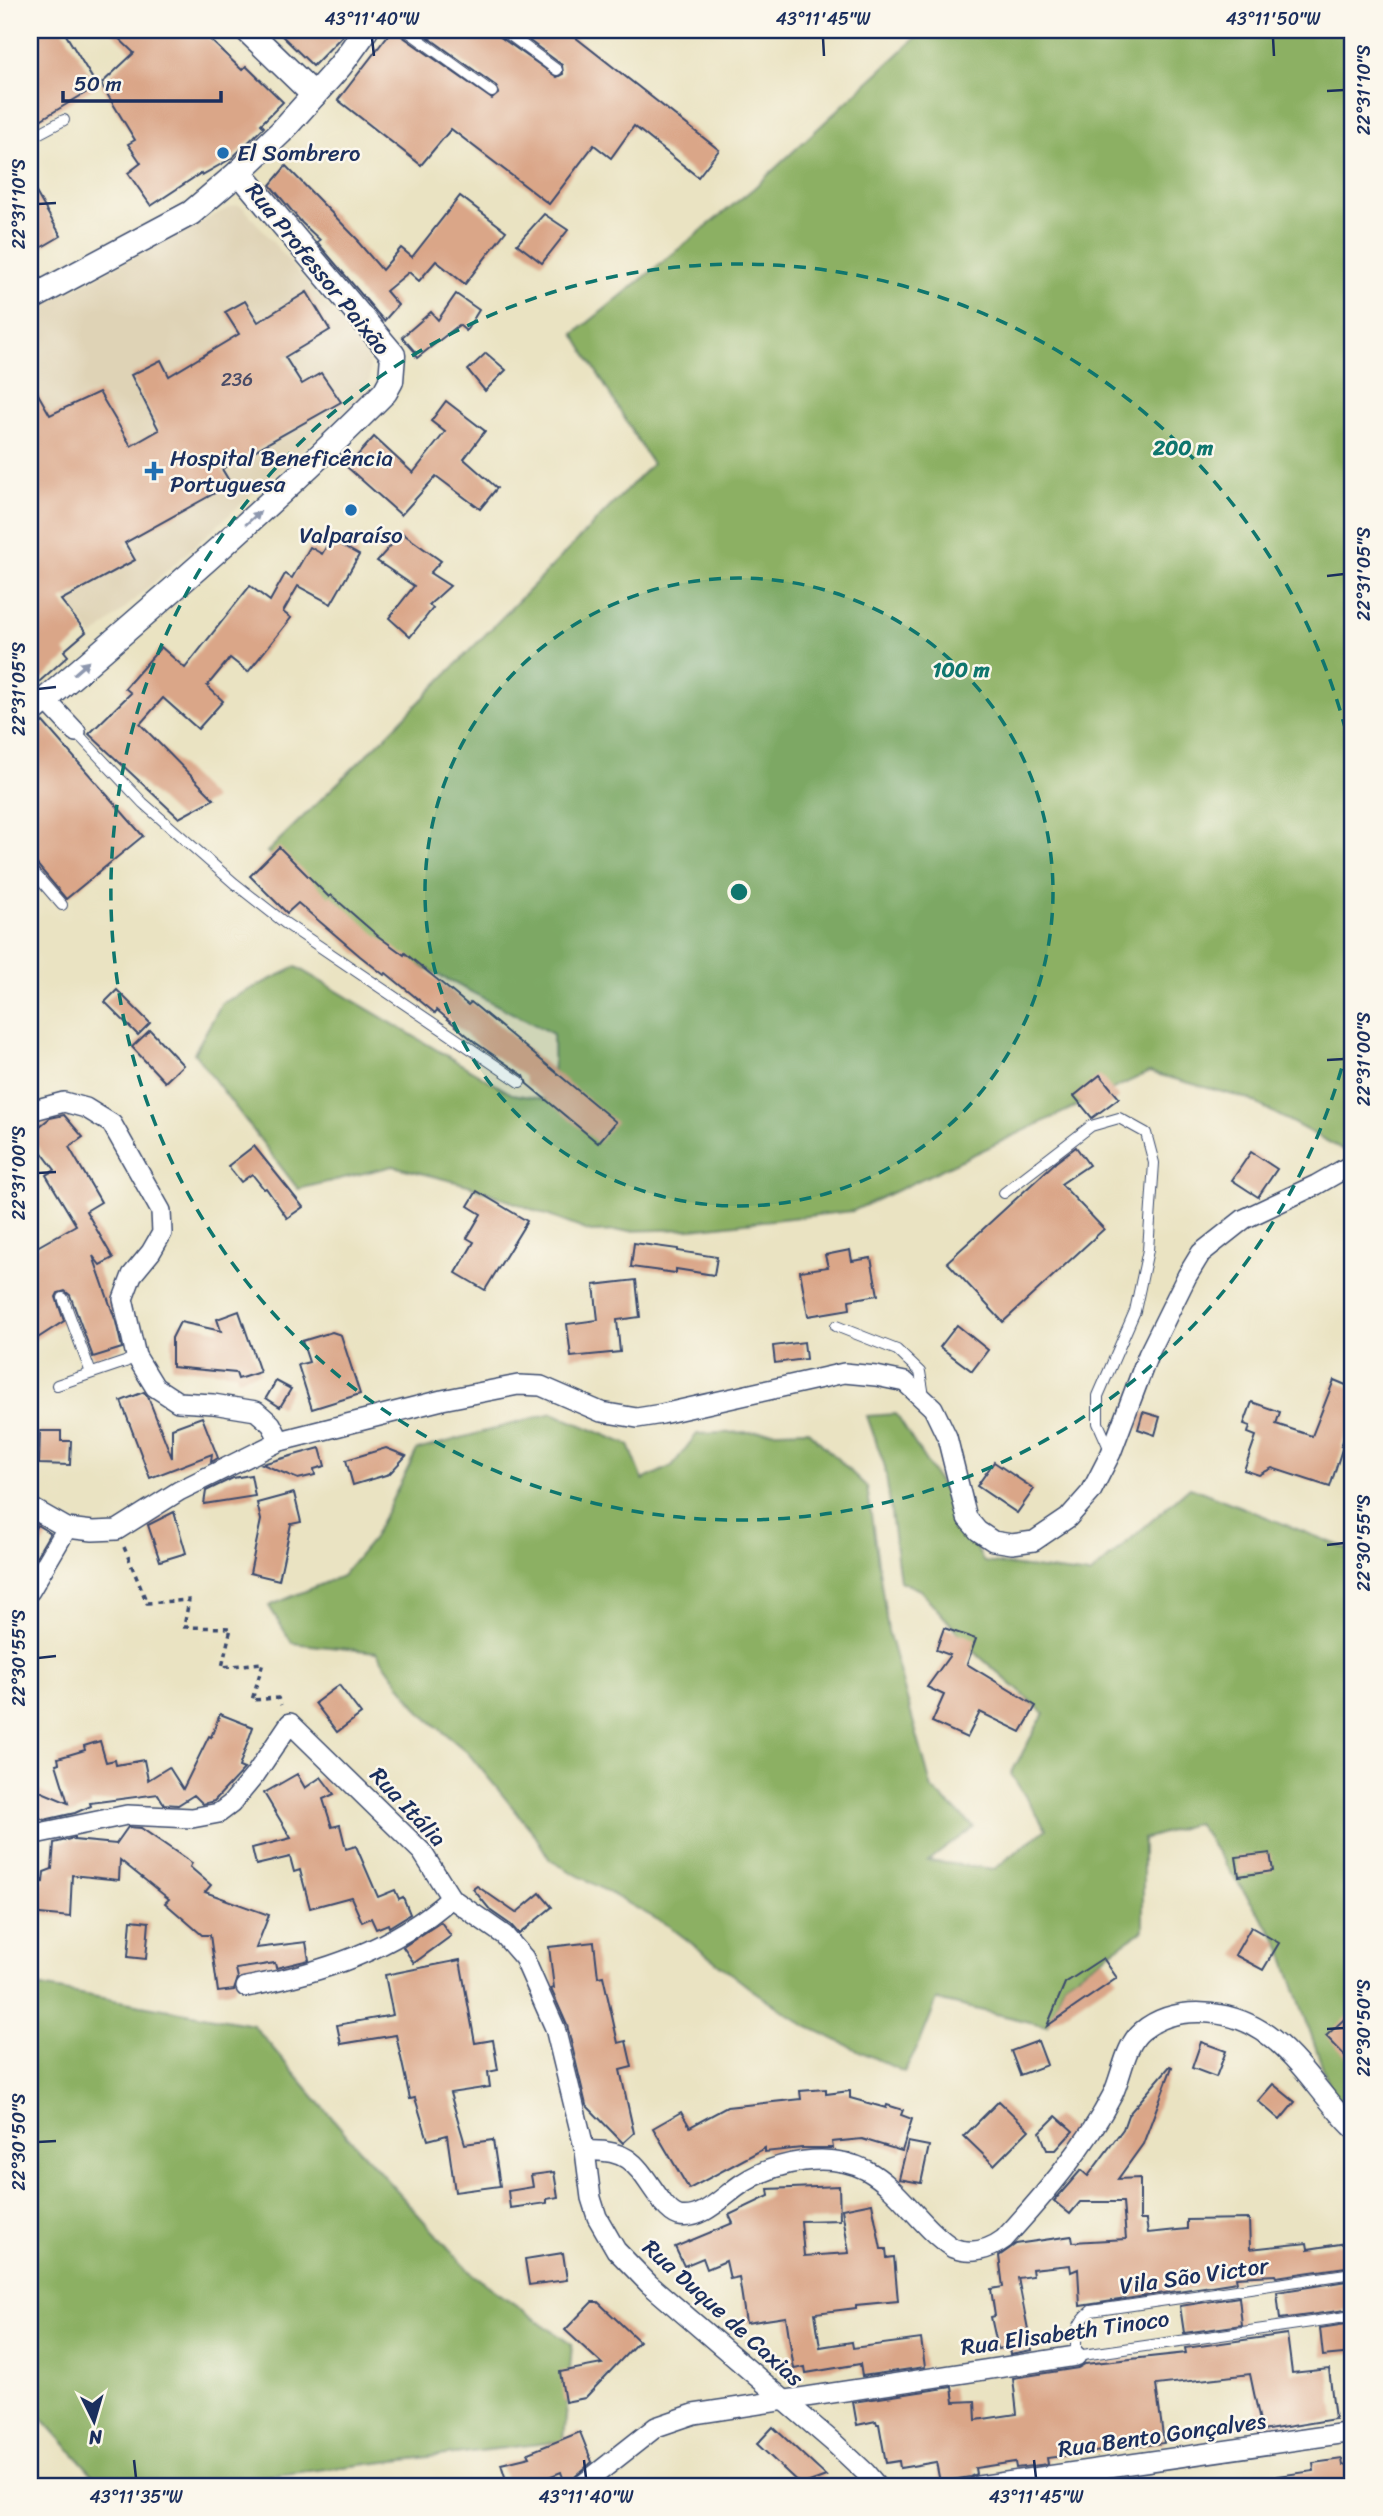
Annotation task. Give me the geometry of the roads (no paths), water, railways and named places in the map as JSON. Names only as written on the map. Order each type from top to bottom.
[{"type":"street","points":[[247,30],[314,95]]},
{"type":"street","points":[[30,299],[191,213],[239,172],[314,95],[366,30]]},
{"type":"street","name":"Rua Professor Paixão","points":[[37,706],[257,514],[331,446],[385,392],[391,381],[393,355],[239,172]]},
{"type":"street","points":[[37,706],[76,732]]},
{"type":"street","points":[[30,1111],[64,1102],[86,1108],[112,1124],[161,1211],[162,1233],[132,1275],[123,1298],[136,1356],[155,1387],[178,1402],[213,1404],[256,1412],[271,1424],[279,1441]]},
{"type":"street","points":[[30,1507],[67,1528],[117,1530],[180,1491],[279,1441],[442,1400],[518,1385],[541,1386],[601,1412],[637,1418],[844,1373],[905,1382],[933,1408],[947,1437],[967,1518],[978,1531],[993,1541],[1012,1544],[1034,1541],[1068,1518],[1091,1492],[1111,1454],[1148,1355],[1201,1253],[1244,1219],[1353,1164]]},
{"type":"street","points":[[30,1591],[67,1528]]},
{"type":"street","name":"Rua Itália","points":[[30,1835],[127,1815],[192,1818],[219,1813],[255,1775],[290,1723],[422,1852],[451,1898],[503,1935],[524,1958],[555,2028],[585,2151]]},
{"type":"street","points":[[246,1987],[298,1977],[341,1964],[408,1931],[451,1898]]},
{"type":"street","name":"Rua Duque de Caxias","points":[[877,2486],[865,2472],[783,2399],[649,2284],[616,2250],[594,2210],[585,2151],[606,2150],[625,2156],[668,2210],[677,2216],[689,2216],[706,2210],[765,2170],[796,2162],[818,2160],[844,2164],[864,2170],[886,2185],[953,2248],[961,2252],[980,2251],[1004,2239],[1065,2166],[1113,2093],[1130,2050],[1141,2032],[1169,2017],[1198,2011],[1261,2030],[1282,2046],[1353,2128]]},
{"type":"street","name":"Rua Elisabeth Tinoco","points":[[581,2486],[656,2427],[694,2414],[1076,2357]]},
{"type":"street","name":"Rua Bento Gonçalves","points":[[978,2486],[1353,2432]]},
{"type":"lane","points":[[406,30],[492,92]]},
{"type":"lane","points":[[503,30],[556,70]]},
{"type":"lane","points":[[30,138],[64,120]]},
{"type":"lane","points":[[76,732],[143,803],[234,883],[285,923],[520,1082]]},
{"type":"lane","points":[[30,868],[62,905]]},
{"type":"lane","points":[[1004,1193],[1091,1126],[1119,1118],[1146,1133],[1154,1163],[1148,1250],[1135,1311],[1098,1396],[1098,1423],[1111,1454]]},
{"type":"lane","points":[[63,1298],[91,1373]]},
{"type":"lane","points":[[836,1326],[897,1350],[920,1371],[924,1400]]},
{"type":"lane","points":[[57,1385],[136,1356]]},
{"type":"lane","name":"Vila São Victor","points":[[1076,2357],[1076,2335],[1080,2320],[1091,2311],[1353,2273]]},
{"type":"lane","name":"Rua Elisabeth Tinoco","points":[[1076,2357],[1353,2316]]},
{"type":"place","name":"El Sombrero","points":[[223,153]]},
{"type":"place","name":"Hospital Beneficência Portuguesa","points":[[154,471]]},
{"type":"place","name":"Valparaíso","points":[[351,510]]}]
